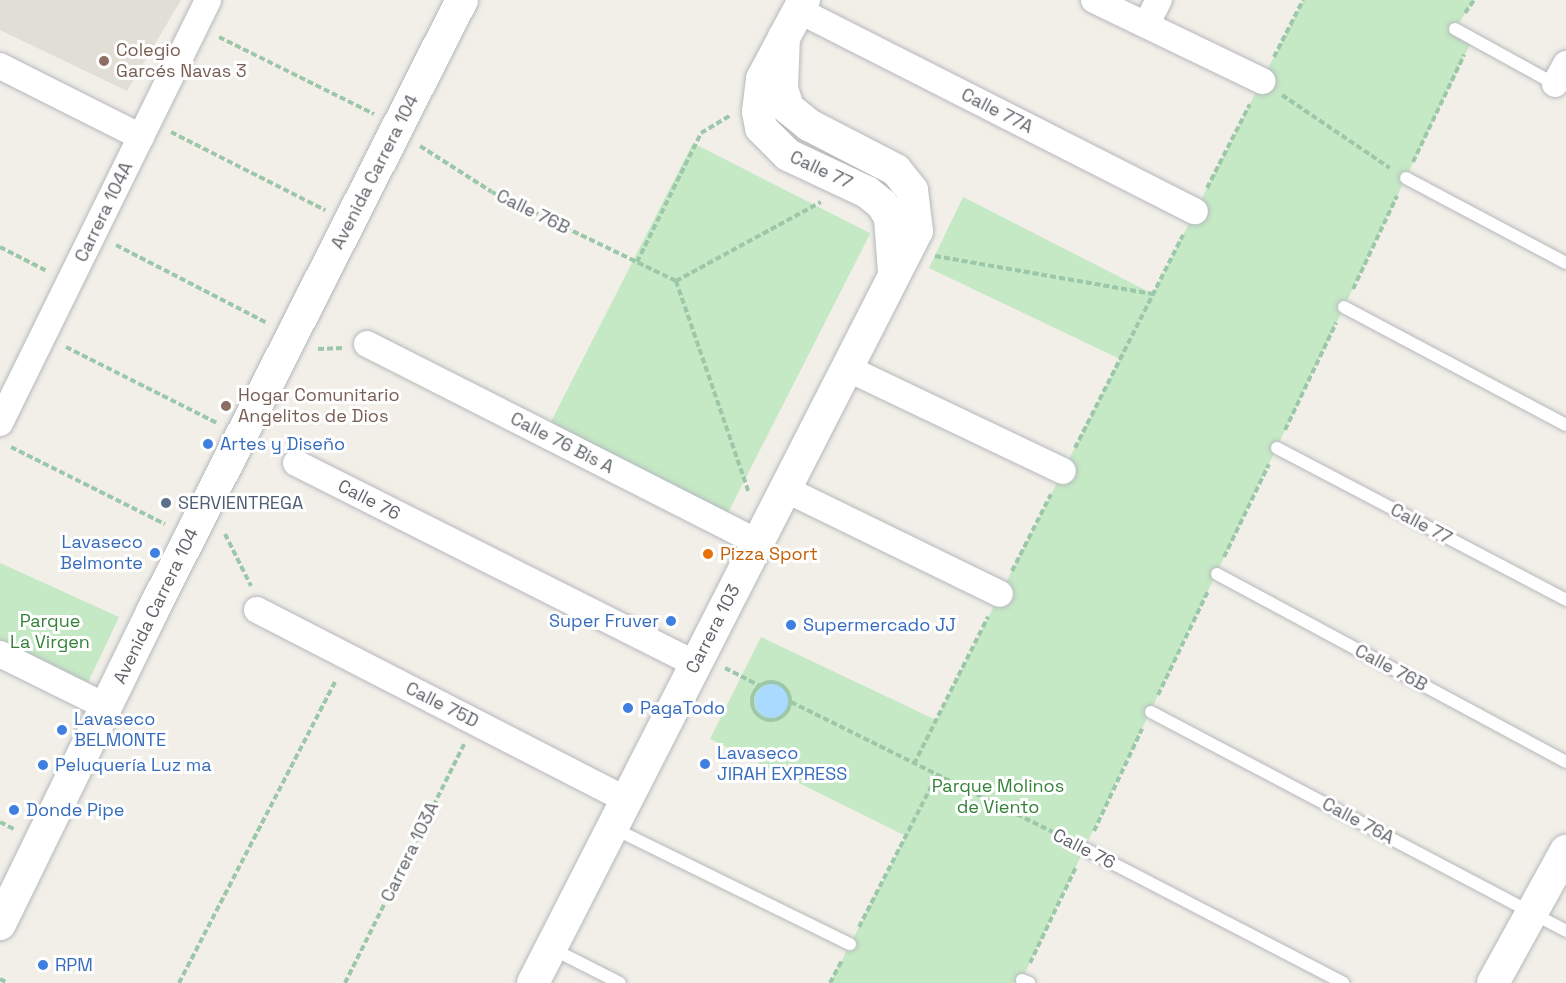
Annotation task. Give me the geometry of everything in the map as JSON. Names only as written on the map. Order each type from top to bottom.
[{"type":"street","name":"Carrera 104A","points":[[0,423],[208,0]]},
{"type":"street","name":"Avenida Carrera 104","points":[[0,924],[190,536],[462,0]]},
{"type":"street","points":[[1094,0],[1262,81]]},
{"type":"street","points":[[1146,25],[1159,0]]},
{"type":"street","name":"Calle 77","points":[[795,16],[762,79],[759,97],[761,128],[770,141],[788,155],[853,185],[882,204],[890,218],[900,263]]},
{"type":"street","name":"Calle 77","points":[[795,16],[782,88],[788,108],[809,125],[896,170],[912,190],[917,231],[900,263]]},
{"type":"street","name":"Calle 77A","points":[[795,16],[1195,211]]},
{"type":"street","points":[[0,66],[145,128]]},
{"type":"street","name":"Carrera 103","points":[[533,983],[900,263]]},
{"type":"street","name":"Calle 76 Bis A","points":[[367,344],[760,537]]},
{"type":"street","points":[[847,368],[1063,471]]},
{"type":"street","name":"Calle 76","points":[[296,463],[698,660]]},
{"type":"street","points":[[785,489],[1000,594]]},
{"type":"street","name":"Calle 75D","points":[[258,610],[626,800]]},
{"type":"street","points":[[0,654],[106,707]]},
{"type":"street","points":[[1493,983],[1566,851]]},
{"type":"lane","points":[[1455,29],[1562,79]]},
{"type":"lane","points":[[1406,178],[1566,263]]},
{"type":"lane","points":[[1344,307],[1566,425]]},
{"type":"lane","name":"Calle 77","points":[[1277,448],[1566,600]]},
{"type":"lane","name":"Calle 76B","points":[[1217,574],[1566,762]]},
{"type":"lane","name":"Calle 76A","points":[[1150,712],[1566,931]]},
{"type":"lane","points":[[613,828],[850,944]]},
{"type":"lane","name":"Calle 76","points":[[1085,849],[1343,983]]},
{"type":"lane","points":[[551,948],[620,983]]},
{"type":"path","points":[[914,764],[1303,0]]},
{"type":"path","name":"Calle 76B","points":[[195,26],[397,129],[492,192],[676,281]]},
{"type":"path","points":[[1026,981],[1085,849],[1473,38]]},
{"type":"path","points":[[1262,81],[1406,178]]},
{"type":"path","points":[[638,262],[701,134],[759,97]]},
{"type":"path","points":[[145,128],[349,223]]},
{"type":"path","points":[[760,537],[676,281],[853,185]]},
{"type":"path","points":[[94,234],[316,349],[367,344]]},
{"type":"path","points":[[0,247],[69,283]]},
{"type":"path","points":[[900,263],[1153,294]]},
{"type":"path","points":[[43,335],[242,435]]},
{"type":"path","points":[[0,441],[190,536]]},
{"type":"path","points":[[207,505],[247,573],[258,610]]},
{"type":"path","points":[[179,983],[348,656]]},
{"type":"path","points":[[698,660],[760,686],[778,682],[788,691],[791,702],[780,718],[761,717],[752,702],[760,686]]},
{"type":"path","name":"Calle 76","points":[[791,702],[1085,849]]},
{"type":"path","name":"Carrera 103A","points":[[345,983],[475,722]]},
{"type":"path","points":[[830,983],[937,775]]},
{"type":"path","points":[[0,979],[8,983]]},
{"type":"shaded area","name":"Colegio Garcés Navas 3","points":[[0,0],[181,0],[127,91],[0,30]]},
{"type":"green space","name":"Parque Molinos de Viento","points":[[1303,0],[1474,0],[1455,29],[1473,38],[1020,983],[830,983],[906,836],[710,739],[761,637],[936,720],[1120,359],[929,268],[963,197],[1153,294]]},
{"type":"green space","points":[[693,143],[870,233],[724,520],[547,430]]},
{"type":"green space","name":"Parque La Virgen","points":[[0,563],[119,617],[82,695],[0,654]]},
{"type":"water","points":[[772,684],[784,689],[789,701],[784,713],[772,718],[760,713],[755,701],[760,689]]},
{"type":"place","name":"Colegio Garcés Navas 3","points":[[104,61]]},
{"type":"place","name":"Hogar Comunitario Angelitos de Dios","points":[[226,406]]},
{"type":"place","name":"Artes y Diseño","points":[[208,444]]},
{"type":"place","name":"SERVIENTREGA","points":[[166,503]]},
{"type":"place","name":"Lavaseco Belmonte","points":[[155,553]]},
{"type":"place","name":"Pizza Sport","points":[[708,554]]},
{"type":"place","name":"Super Fruver","points":[[671,621]]},
{"type":"place","name":"Supermercado JJ","points":[[791,625]]},
{"type":"place","name":"PagaTodo","points":[[628,708]]},
{"type":"place","name":"Lavaseco BELMONTE","points":[[62,730]]},
{"type":"place","name":"Lavaseco JIRAH EXPRESS","points":[[705,764]]},
{"type":"place","name":"Peluquería Luz ma","points":[[43,765]]},
{"type":"place","name":"Donde Pipe","points":[[14,810]]},
{"type":"place","name":"RPM","points":[[43,965]]}]
